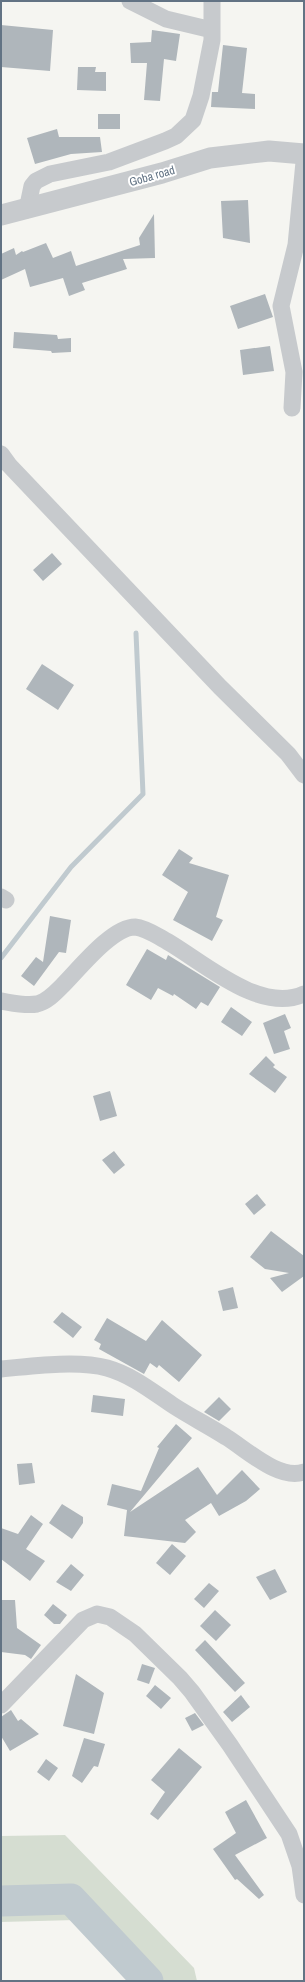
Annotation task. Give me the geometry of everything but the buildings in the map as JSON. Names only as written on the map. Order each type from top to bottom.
[{"type":"street","points":[[130,1],[166,19],[212,30]]},
{"type":"street","points":[[27,210],[32,186],[36,181],[50,174],[109,162],[165,141],[176,136],[193,120],[201,96],[212,40],[212,1]]},
{"type":"street","name":"Goba road","points":[[1,215],[27,210],[162,174],[210,158],[269,151],[304,154]]},
{"type":"street","points":[[292,408],[294,372],[280,306],[296,246],[304,162]]},
{"type":"street","points":[[1,454],[9,465],[220,687],[288,754],[304,775]]},
{"type":"street","points":[[1,1001],[21,1005],[38,1004],[53,996],[109,939],[122,930],[135,927],[147,930],[172,944],[224,978],[256,994],[282,999],[304,994]]},
{"type":"street","points":[[1,1370],[44,1364],[107,1368],[126,1376],[146,1388],[208,1428],[226,1437],[261,1461],[284,1472],[300,1474],[304,1472]]},
{"type":"street","points":[[1,1705],[83,1620],[97,1614],[110,1617],[135,1634],[175,1672],[207,1712],[289,1834],[300,1866],[304,1895]]},
{"type":"shaded area","points":[[65,1835],[194,1968],[197,1981],[130,1981],[76,1920],[1,1922],[1,1836]]},
{"type":"waterway","points":[[1,958],[71,867],[143,794],[136,633]]},
{"type":"waterway","points":[[1,1901],[71,1899],[148,1981]]}]
